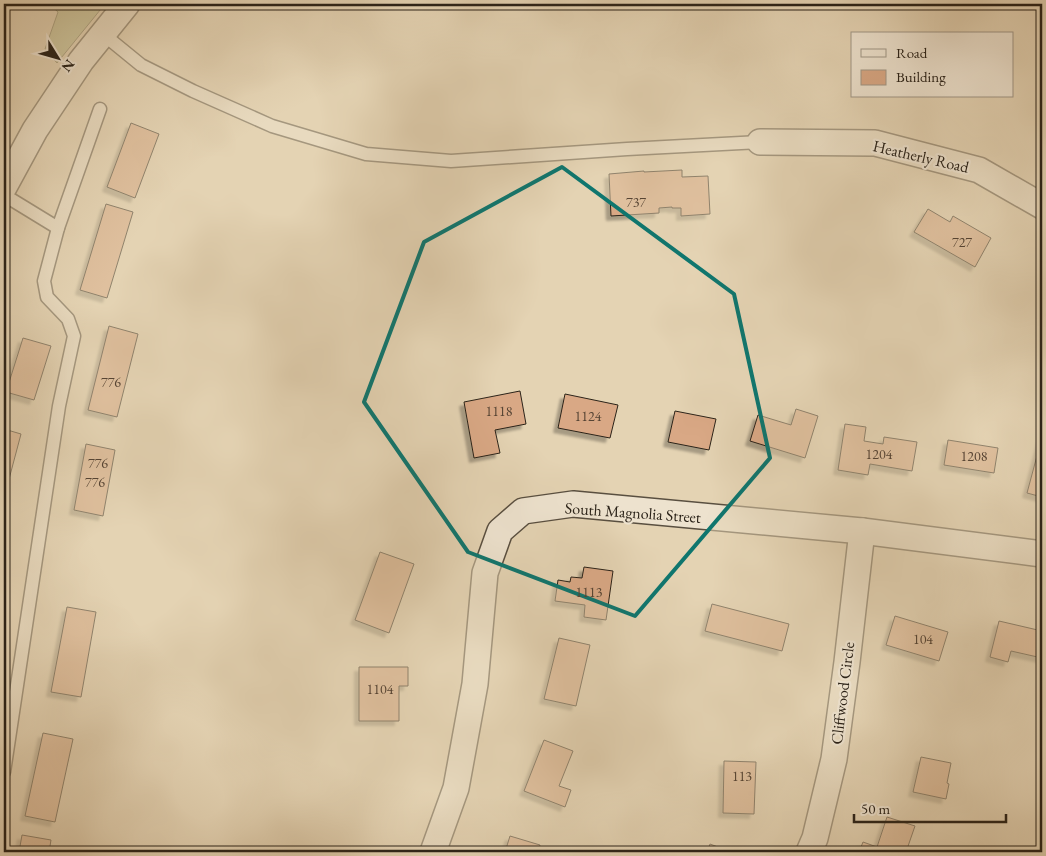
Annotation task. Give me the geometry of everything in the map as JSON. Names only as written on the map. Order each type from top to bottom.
[{"type":"street","points":[[4,187],[35,130],[80,61],[127,4]]},
{"type":"street","name":"Heatherly Road","points":[[760,142],[874,143],[979,170],[1042,206]]},
{"type":"street","name":"South Magnolia Street","points":[[433,852],[456,788],[475,684],[485,573],[500,531],[523,511],[573,504],[862,530],[1042,554]]},
{"type":"street","name":"Cliffwood Circle","points":[[809,852],[815,838],[834,759],[862,530]]},
{"type":"lane","points":[[102,34],[141,65],[202,95],[272,126],[366,154],[451,161],[760,142]]},
{"type":"lane","points":[[4,772],[60,406],[74,336],[68,319],[47,298],[44,281],[58,228],[100,109]]},
{"type":"lane","points":[[4,195],[58,228]]},
{"type":"highlighted area","points":[[562,167],[734,294],[770,458],[635,616],[468,552],[364,402],[424,242]]},
{"type":"green space","points":[[49,4],[105,4],[57,63],[45,49],[58,12]]},
{"type":"building","points":[[131,123],[159,134],[135,198],[107,187]]},
{"type":"building","points":[[682,170],[682,177],[708,176],[710,214],[681,216],[681,208],[672,207],[659,208],[659,213],[611,216],[609,174]]},
{"type":"building","points":[[106,204],[133,212],[107,298],[80,290]]},
{"type":"building","points":[[928,209],[950,222],[953,216],[991,238],[975,267],[914,232]]},
{"type":"building","points":[[109,326],[138,334],[117,417],[88,410]]},
{"type":"building","points":[[23,338],[51,346],[34,400],[6,392]]},
{"type":"building","points":[[520,391],[526,424],[495,430],[500,453],[474,458],[464,402]]},
{"type":"building","points":[[565,394],[618,405],[610,438],[558,428]]},
{"type":"building","points":[[796,409],[818,416],[805,458],[750,441],[758,415],[791,425]]},
{"type":"building","points":[[675,411],[716,419],[709,450],[668,442]]},
{"type":"building","points":[[845,424],[866,427],[864,441],[883,444],[884,437],[917,442],[912,471],[870,464],[868,475],[838,470]]},
{"type":"building","points":[[4,429],[21,434],[4,498]]},
{"type":"building","points":[[1042,437],[1042,497],[1027,493]]},
{"type":"building","points":[[948,440],[998,448],[994,473],[944,465]]},
{"type":"building","points":[[86,444],[115,450],[103,516],[74,510]]},
{"type":"building","points":[[380,552],[414,564],[389,633],[355,620]]},
{"type":"building","points":[[584,567],[613,571],[606,620],[584,617],[585,605],[555,601],[558,580],[570,582],[571,577],[582,578]]},
{"type":"building","points":[[712,604],[789,624],[782,651],[705,631]]},
{"type":"building","points":[[67,607],[96,612],[81,697],[51,692]]},
{"type":"building","points":[[895,616],[948,632],[939,661],[886,645]]},
{"type":"building","points":[[999,621],[1042,631],[1042,658],[1011,651],[1008,662],[990,657]]},
{"type":"building","points":[[559,638],[590,645],[576,706],[544,699]]},
{"type":"building","points":[[359,667],[408,667],[408,686],[399,686],[399,721],[359,721]]},
{"type":"building","points":[[43,733],[73,739],[55,822],[25,816]]},
{"type":"building","points":[[544,740],[573,751],[559,786],[571,790],[565,807],[524,791]]},
{"type":"building","points":[[921,757],[951,763],[946,799],[913,792]]},
{"type":"building","points":[[724,761],[756,762],[754,814],[723,813]]},
{"type":"building","points":[[887,817],[915,826],[906,852],[859,852],[863,842],[877,847]]},
{"type":"building","points":[[22,835],[51,840],[49,852],[19,852]]},
{"type":"building","points":[[510,836],[540,845],[538,852],[505,852]]},
{"type":"building","points":[[710,844],[731,852],[707,852]]}]
